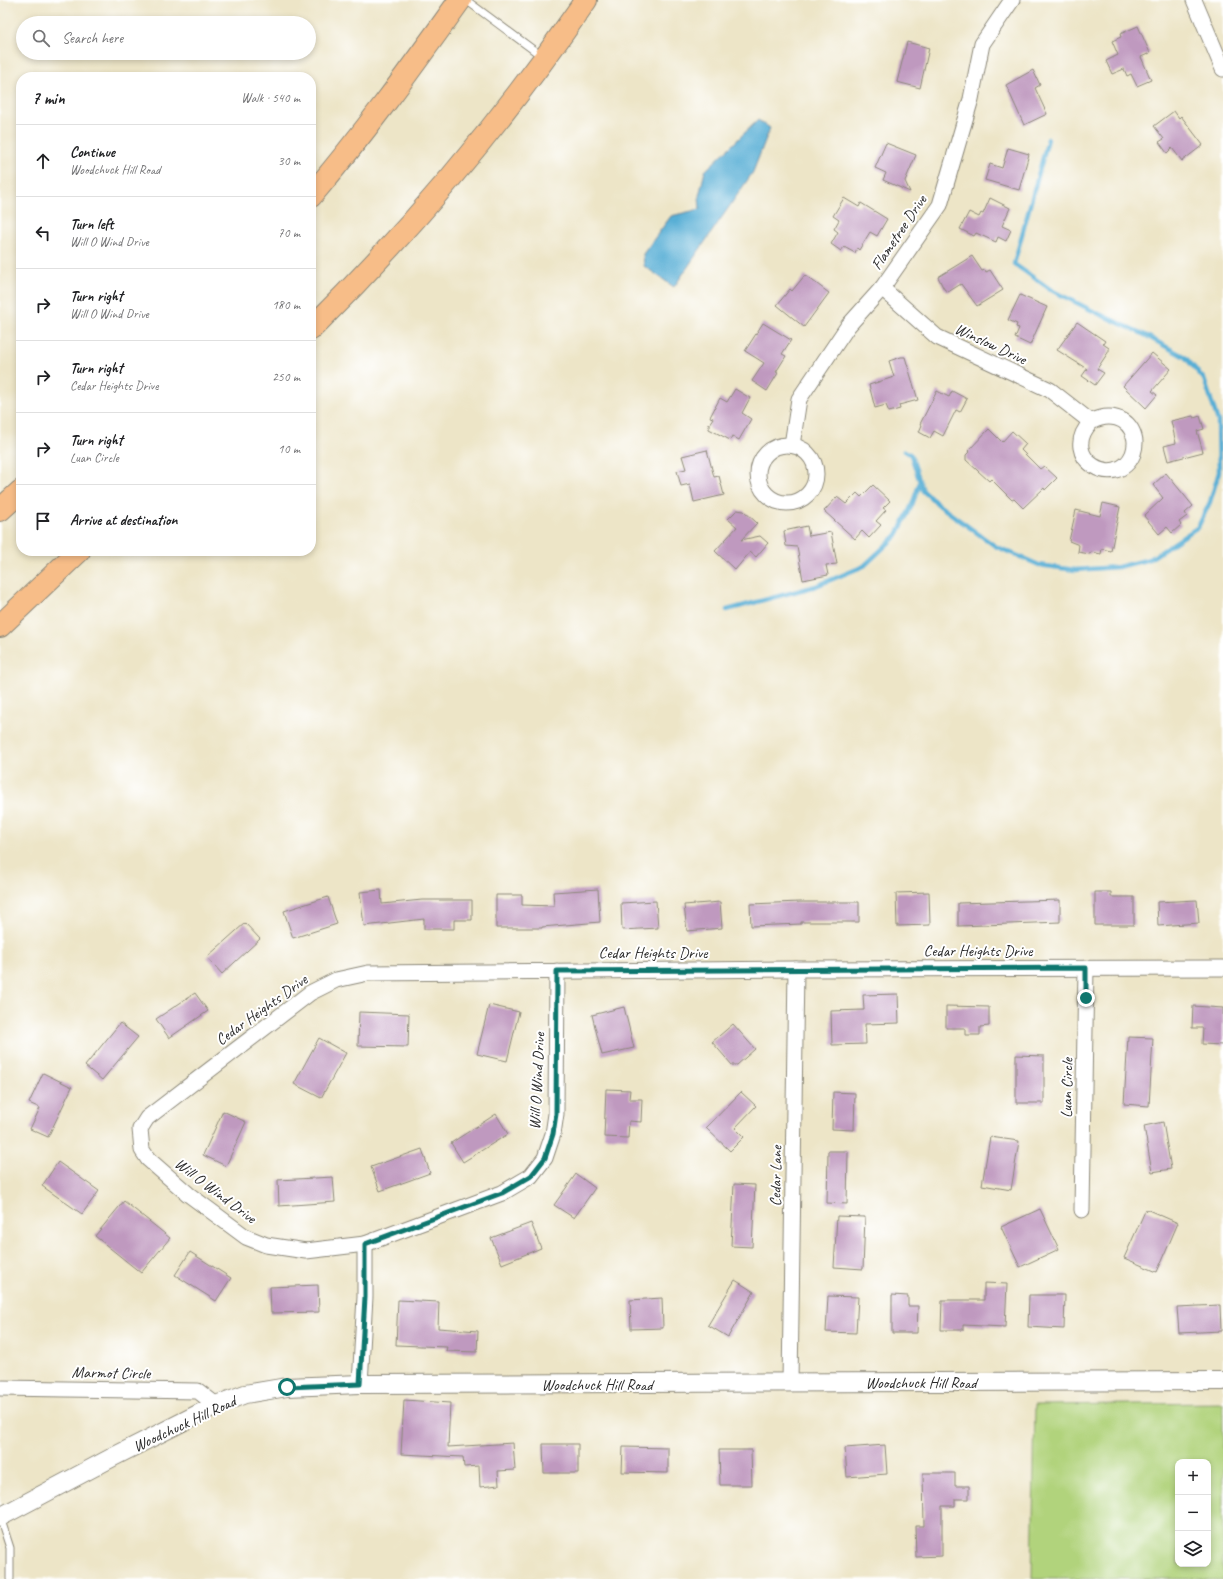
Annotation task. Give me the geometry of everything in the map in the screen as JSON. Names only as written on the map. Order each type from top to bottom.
[{"type":"highway","points":[[316,190],[360,138],[460,0]]},
{"type":"highway","points":[[316,324],[357,284],[461,168],[546,59],[586,0]]},
{"type":"highway","points":[[0,510],[16,496]]},
{"type":"highway","points":[[0,626],[74,556]]},
{"type":"street","name":"Flametree Drive","points":[[792,445],[799,399],[848,326],[882,288],[940,205],[971,99],[982,44],[1012,0]]},
{"type":"street","points":[[1194,0],[1223,69]]},
{"type":"street","name":"Winslow Drive","points":[[882,288],[937,337],[1050,390],[1091,422]]},
{"type":"street","name":"Luan Circle","points":[[1082,1210],[1086,968]]},
{"type":"street","name":"Cedar Heights Drive","points":[[139,1132],[147,1118],[310,993],[336,980],[368,973],[796,969],[1223,968]]},
{"type":"street","name":"Cedar Lane","points":[[790,1383],[796,969]]},
{"type":"street","name":"Will O Wind Drive","points":[[139,1132],[142,1150],[148,1159],[188,1194],[246,1237],[266,1245],[306,1251],[365,1244],[502,1193],[531,1176],[545,1158],[553,1134],[556,1114],[557,971]]},
{"type":"street","points":[[360,1384],[365,1297],[365,1244]]},
{"type":"street","name":"Woodchuck Hill Road","points":[[0,1517],[113,1457],[216,1405],[245,1394],[287,1387],[360,1384],[1223,1381]]},
{"type":"street","name":"Marmot Circle","points":[[0,1388],[198,1391],[216,1405]]},
{"type":"lane","points":[[466,0],[546,59]]},
{"type":"lane","points":[[0,1517],[10,1548],[10,1579]]},
{"type":"green space","points":[[1223,1403],[1223,1579],[1032,1579],[1035,1405]]},
{"type":"water","points":[[758,120],[770,128],[753,172],[674,287],[644,266],[643,254],[671,216],[700,209],[699,196],[705,171]]},
{"type":"building","points":[[1138,26],[1150,53],[1141,57],[1151,80],[1137,86],[1131,74],[1127,76],[1124,69],[1112,74],[1106,61],[1118,55],[1112,41],[1121,37],[1120,34]]},
{"type":"building","points":[[907,42],[929,48],[920,88],[897,82]]},
{"type":"building","points":[[1033,70],[1040,85],[1035,88],[1047,114],[1024,125],[1006,85]]},
{"type":"building","points":[[1174,111],[1179,118],[1181,116],[1203,145],[1182,161],[1172,148],[1167,153],[1159,142],[1164,139],[1154,126]]},
{"type":"building","points":[[886,143],[916,155],[905,181],[910,192],[883,180],[886,173],[875,168]]},
{"type":"building","points":[[1008,148],[1029,154],[1019,190],[985,180],[990,164],[1002,168]]},
{"type":"building","points":[[844,198],[859,207],[861,203],[887,219],[877,236],[870,232],[859,250],[857,248],[855,253],[844,247],[841,251],[831,244],[838,232],[834,229],[839,220],[833,216]]},
{"type":"building","points":[[990,198],[1010,208],[1002,226],[1011,230],[1006,241],[998,237],[996,242],[976,233],[974,236],[960,229],[969,212],[979,217],[981,213],[983,214]]},
{"type":"building","points":[[972,256],[982,271],[985,270],[986,272],[990,270],[1003,290],[977,306],[961,284],[948,292],[944,289],[938,277]]},
{"type":"building","points":[[805,275],[829,293],[804,327],[777,305],[790,289],[792,291]]},
{"type":"building","points":[[1020,295],[1047,307],[1030,345],[1015,338],[1019,328],[1016,327],[1017,324],[1008,320]]},
{"type":"building","points":[[1077,322],[1105,341],[1103,344],[1109,348],[1109,351],[1097,369],[1104,373],[1095,385],[1082,376],[1087,369],[1057,350]]},
{"type":"building","points":[[763,323],[791,340],[782,354],[786,356],[776,372],[778,373],[767,391],[752,381],[764,363],[745,351]]},
{"type":"building","points":[[1152,353],[1171,369],[1152,391],[1157,395],[1146,408],[1123,386]]},
{"type":"building","points":[[905,357],[918,400],[899,405],[900,409],[889,412],[886,405],[875,408],[869,385],[894,377],[889,361]]},
{"type":"building","points":[[735,389],[750,398],[742,413],[751,419],[739,440],[732,436],[730,440],[709,429],[709,424],[713,418],[710,417],[720,398],[727,402]]},
{"type":"building","points":[[937,391],[949,397],[952,391],[967,399],[960,412],[956,410],[943,436],[934,431],[930,438],[919,432],[922,425],[920,424]]},
{"type":"building","points":[[1193,416],[1194,418],[1200,416],[1204,429],[1197,431],[1203,452],[1168,461],[1164,446],[1176,443],[1171,421]]},
{"type":"building","points":[[989,429],[1002,442],[1012,431],[1026,444],[1021,450],[1040,469],[1044,466],[1057,478],[1023,508],[1014,499],[1012,500],[991,479],[989,481],[966,460],[968,451]]},
{"type":"building","points":[[707,450],[714,477],[719,476],[724,495],[694,502],[690,484],[681,486],[677,471],[686,469],[682,456]]},
{"type":"building","points":[[1166,473],[1193,506],[1185,513],[1187,516],[1179,522],[1181,525],[1172,533],[1167,527],[1159,534],[1144,516],[1163,498],[1153,485]]},
{"type":"building","points":[[873,485],[890,501],[883,508],[886,510],[876,521],[881,525],[869,538],[862,531],[855,539],[824,511],[837,497],[846,504],[857,493],[861,497]]},
{"type":"building","points":[[1103,503],[1120,507],[1111,551],[1102,549],[1101,554],[1078,552],[1079,545],[1069,541],[1076,510],[1100,516]]},
{"type":"building","points":[[737,510],[744,511],[757,523],[741,540],[760,536],[768,543],[756,557],[750,552],[735,570],[715,551],[737,527],[728,519]]},
{"type":"building","points":[[807,526],[809,536],[831,532],[837,564],[826,565],[828,575],[803,580],[797,547],[786,546],[784,531]]},
{"type":"building","points":[[598,889],[600,922],[542,928],[496,928],[496,895],[522,895],[522,905],[554,906],[553,892]]},
{"type":"building","points":[[381,890],[382,904],[422,900],[472,900],[472,920],[454,920],[454,929],[424,929],[424,919],[364,926],[360,892]]},
{"type":"building","points":[[929,892],[930,925],[897,926],[896,893]]},
{"type":"building","points":[[1095,892],[1111,892],[1111,897],[1134,897],[1134,925],[1095,925]]},
{"type":"building","points":[[328,897],[337,924],[293,938],[284,911]]},
{"type":"building","points":[[1060,900],[1060,922],[958,926],[958,903]]},
{"type":"building","points":[[1197,900],[1199,923],[1158,926],[1157,902]]},
{"type":"building","points":[[656,901],[658,928],[622,930],[621,903]]},
{"type":"building","points":[[720,902],[722,928],[687,931],[684,905]]},
{"type":"building","points":[[859,902],[859,922],[801,922],[801,924],[751,926],[750,904]]},
{"type":"building","points":[[245,923],[260,939],[222,974],[207,957]]},
{"type":"building","points":[[195,993],[208,1011],[169,1038],[156,1019]]},
{"type":"building","points":[[898,994],[899,1023],[865,1024],[866,1044],[832,1045],[831,1011],[864,1010],[863,995]]},
{"type":"building","points":[[489,1005],[519,1012],[507,1061],[477,1054]]},
{"type":"building","points":[[946,1006],[989,1007],[989,1026],[980,1027],[980,1035],[965,1035],[965,1028],[946,1028]]},
{"type":"building","points":[[1193,1006],[1223,1008],[1223,1045],[1202,1044],[1203,1028],[1192,1028]]},
{"type":"building","points":[[624,1007],[634,1048],[602,1055],[592,1015]]},
{"type":"building","points":[[359,1012],[409,1014],[408,1047],[358,1046]]},
{"type":"building","points":[[120,1023],[138,1037],[102,1080],[85,1066]]},
{"type":"building","points":[[733,1024],[755,1049],[737,1065],[732,1065],[712,1042]]},
{"type":"building","points":[[1128,1037],[1153,1038],[1149,1106],[1124,1104]]},
{"type":"building","points":[[319,1038],[346,1053],[321,1098],[294,1084]]},
{"type":"building","points":[[1016,1055],[1044,1056],[1044,1103],[1016,1103]]},
{"type":"building","points":[[43,1073],[72,1087],[48,1137],[30,1129],[40,1108],[29,1103]]},
{"type":"building","points":[[606,1089],[630,1090],[629,1099],[642,1099],[641,1122],[629,1121],[628,1138],[604,1137]]},
{"type":"building","points":[[741,1092],[756,1106],[735,1128],[744,1137],[730,1151],[706,1128]]},
{"type":"building","points":[[833,1092],[855,1093],[854,1130],[832,1129]]},
{"type":"building","points":[[223,1111],[246,1122],[226,1166],[203,1155]]},
{"type":"building","points":[[496,1114],[508,1134],[463,1162],[451,1143]]},
{"type":"building","points":[[1163,1122],[1171,1169],[1152,1172],[1144,1126]]},
{"type":"building","points":[[990,1137],[1019,1141],[1011,1190],[982,1185]]},
{"type":"building","points":[[422,1149],[430,1173],[380,1191],[371,1167]]},
{"type":"building","points":[[828,1151],[848,1151],[847,1204],[827,1203]]},
{"type":"building","points":[[58,1162],[99,1191],[82,1214],[42,1186]]},
{"type":"building","points":[[576,1174],[595,1188],[574,1218],[554,1205]]},
{"type":"building","points":[[333,1177],[335,1202],[279,1206],[278,1180]]},
{"type":"building","points":[[734,1184],[755,1185],[752,1247],[731,1246]]},
{"type":"building","points":[[124,1201],[170,1238],[141,1273],[95,1236]]},
{"type":"building","points":[[1040,1209],[1059,1249],[1020,1267],[1001,1227]]},
{"type":"building","points":[[1146,1209],[1178,1223],[1157,1272],[1124,1258]]},
{"type":"building","points":[[837,1216],[865,1217],[863,1269],[834,1267]]},
{"type":"building","points":[[531,1223],[541,1248],[502,1264],[491,1238]]},
{"type":"building","points":[[190,1252],[231,1278],[216,1301],[175,1275]]},
{"type":"building","points":[[735,1280],[754,1292],[728,1337],[708,1325]]},
{"type":"building","points":[[984,1283],[1007,1284],[1005,1327],[963,1325],[963,1330],[941,1330],[942,1300],[984,1300]]},
{"type":"building","points":[[318,1285],[319,1312],[271,1313],[270,1287]]},
{"type":"building","points":[[892,1295],[908,1296],[908,1306],[918,1306],[917,1333],[892,1333]]},
{"type":"building","points":[[1029,1295],[1065,1295],[1064,1329],[1028,1327]]},
{"type":"building","points":[[828,1296],[858,1297],[856,1333],[826,1332]]},
{"type":"building","points":[[662,1298],[663,1328],[631,1329],[630,1300]]},
{"type":"building","points":[[398,1300],[439,1302],[438,1328],[478,1331],[477,1352],[446,1351],[447,1347],[396,1345]]},
{"type":"building","points":[[1220,1305],[1221,1331],[1179,1333],[1177,1307]]},
{"type":"building","points":[[404,1400],[450,1403],[448,1447],[513,1443],[515,1470],[498,1471],[499,1485],[480,1487],[479,1466],[464,1467],[463,1457],[401,1454]]},
{"type":"building","points":[[543,1444],[578,1444],[578,1473],[544,1473]]},
{"type":"building","points":[[885,1445],[887,1474],[847,1477],[845,1448]]},
{"type":"building","points":[[623,1447],[668,1448],[668,1473],[622,1472]]},
{"type":"building","points":[[719,1450],[751,1450],[752,1485],[720,1485]]},
{"type":"building","points":[[923,1473],[955,1473],[955,1486],[969,1486],[969,1499],[955,1499],[955,1506],[942,1506],[942,1556],[916,1557],[915,1526],[924,1526]]},
{"type":"waterway","points":[[920,482],[923,491],[940,506],[995,546],[1039,565],[1075,570],[1118,567],[1150,559],[1198,527],[1210,502],[1219,472],[1218,421],[1204,379],[1185,357],[1143,334],[1053,291],[1014,264],[1048,139]]},
{"type":"waterway","points":[[727,610],[816,586],[864,566],[897,535],[912,505],[920,482],[911,455],[905,451]]},
{"type":"route","points":[[287,1387],[360,1384],[365,1297],[365,1244],[502,1193],[531,1176],[545,1158],[553,1134],[556,1114],[557,971],[1086,968],[1086,998]]}]
